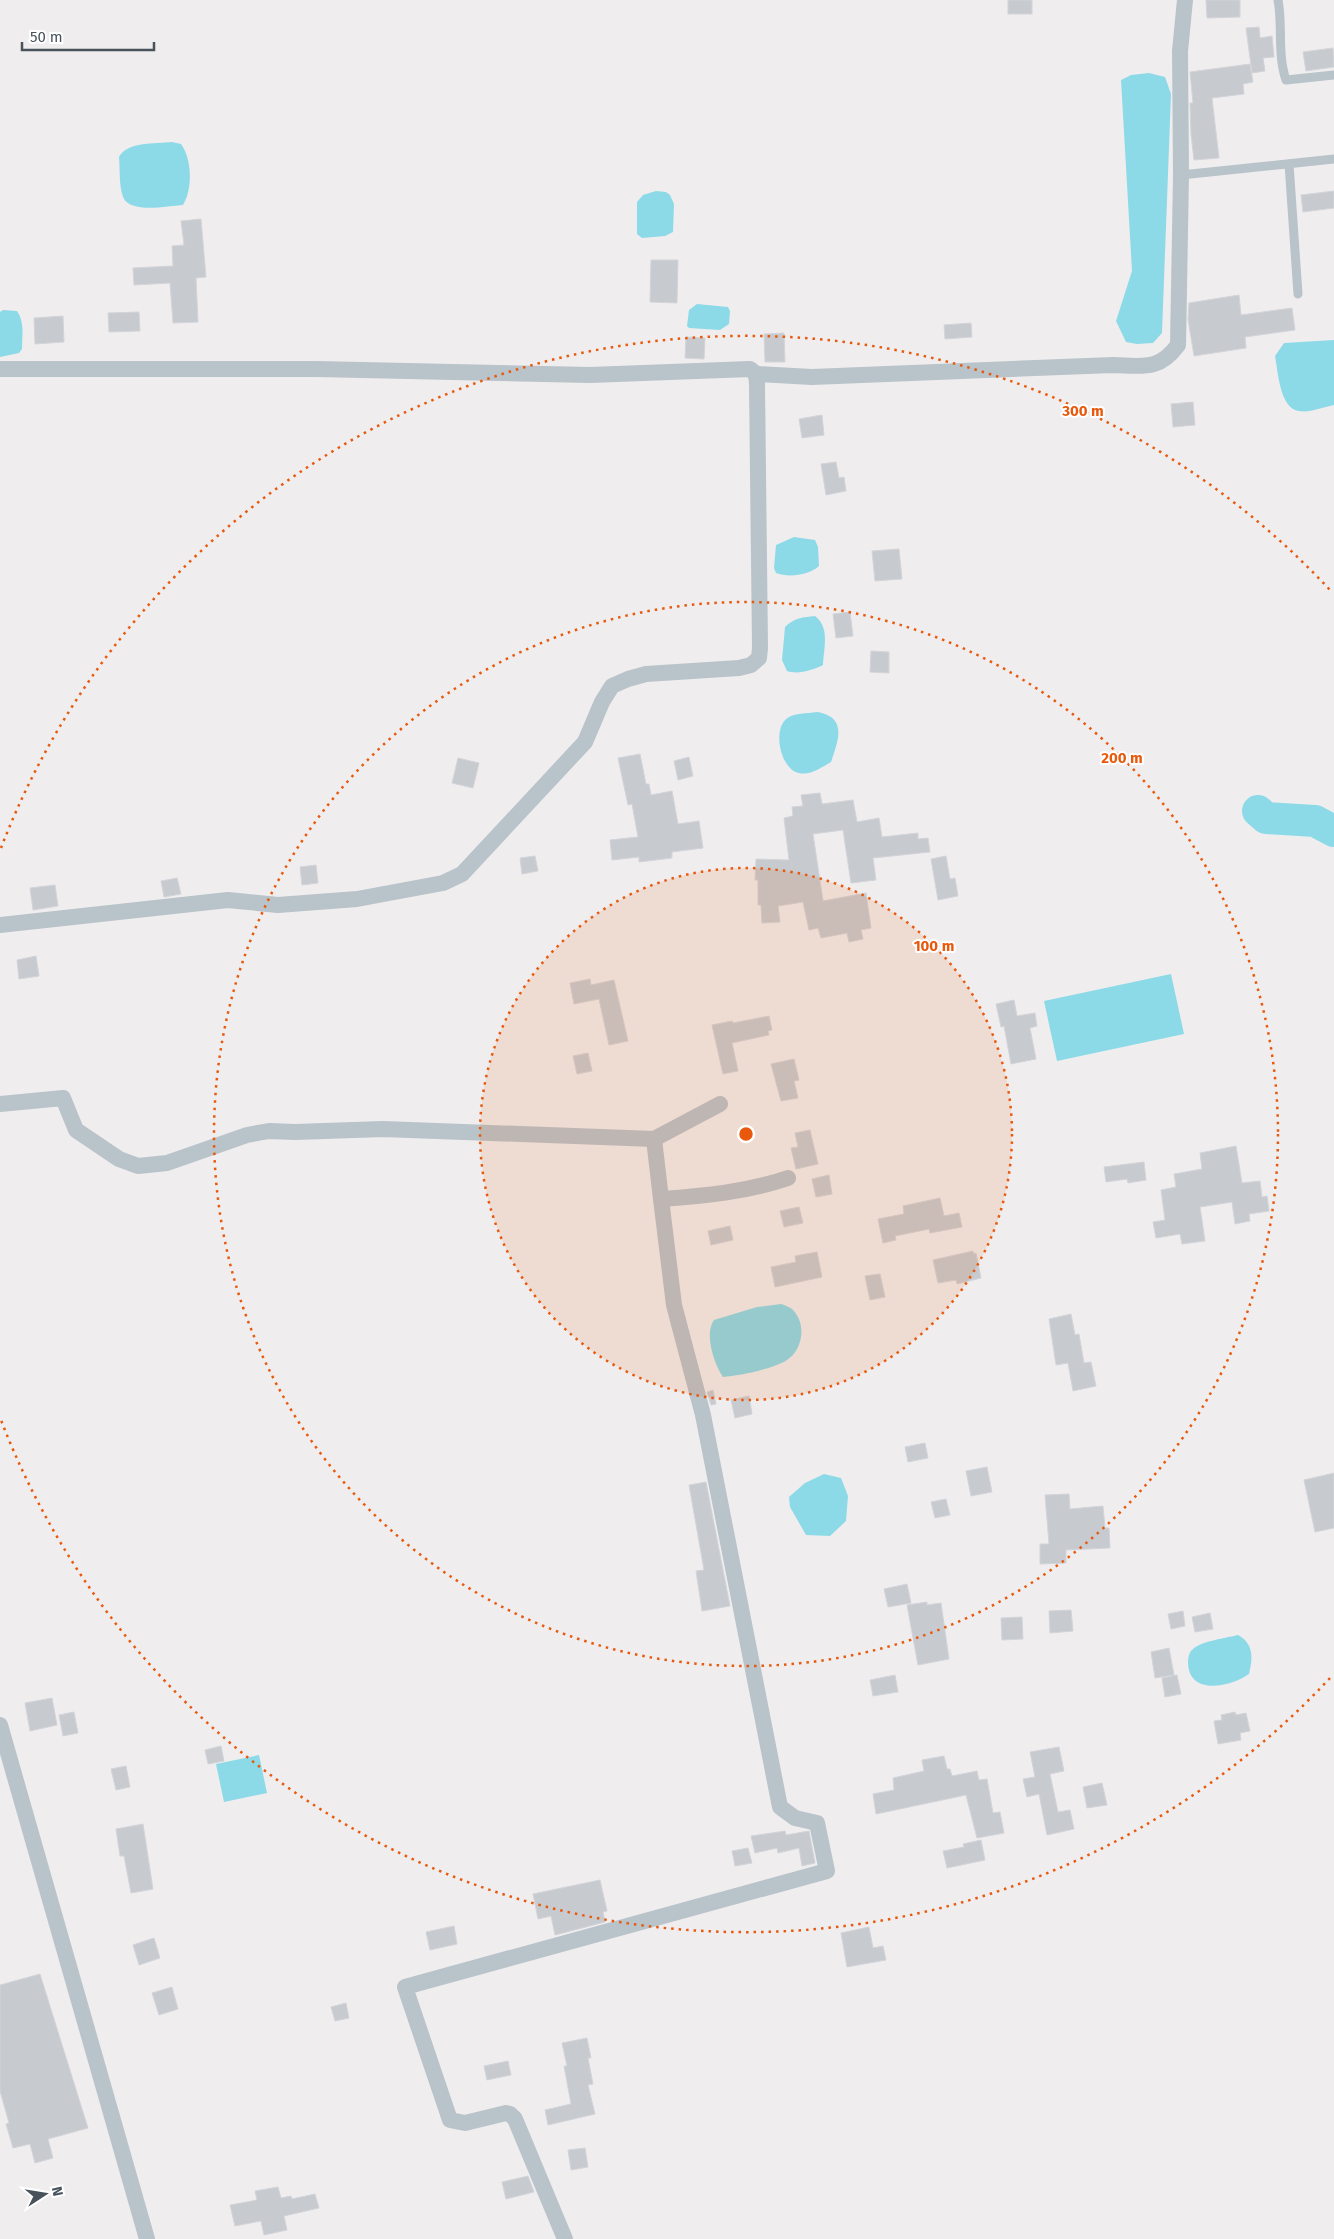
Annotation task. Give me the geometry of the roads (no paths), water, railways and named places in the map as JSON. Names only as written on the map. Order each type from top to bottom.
[{"type":"street","points":[[0,369],[316,369],[590,375],[742,368],[750,369],[756,374],[812,377],[1113,365],[1152,366],[1169,358],[1178,346],[1181,175],[1180,51],[1185,0]]},
{"type":"street","points":[[0,926],[146,911],[211,902],[238,900],[278,905],[357,899],[443,883],[462,874],[585,742],[602,702],[612,686],[646,674],[751,666],[759,658],[760,648],[756,374]]},
{"type":"street","points":[[0,1104],[62,1098],[76,1130],[119,1159],[138,1166],[167,1163],[247,1135],[269,1131],[383,1129],[654,1139],[720,1104]]},
{"type":"street","points":[[565,2239],[515,2119],[506,2113],[465,2123],[450,2120],[405,1987],[827,1871],[817,1823],[795,1818],[780,1808],[703,1415],[674,1305],[654,1139]]},
{"type":"street","points":[[661,1199],[714,1195],[765,1185],[788,1178]]},
{"type":"street","points":[[0,1725],[146,2239]]},
{"type":"lane","points":[[1278,0],[1281,16],[1281,54],[1286,80],[1334,75]]},
{"type":"lane","points":[[1181,175],[1214,170],[1334,159]]},
{"type":"lane","points":[[1289,164],[1298,294]]},
{"type":"water","points":[[1149,73],[1165,77],[1171,94],[1162,333],[1153,343],[1137,344],[1126,342],[1116,321],[1132,271],[1121,80],[1131,75]]},
{"type":"water","points":[[172,142],[181,144],[185,150],[189,166],[190,183],[183,205],[150,208],[133,206],[127,202],[123,197],[121,188],[119,157],[123,152],[135,146]]},
{"type":"water","points":[[656,191],[666,192],[670,195],[674,204],[673,232],[665,236],[642,238],[637,234],[637,202],[643,195]]},
{"type":"water","points":[[697,304],[728,307],[730,311],[729,324],[720,330],[689,328],[687,326],[689,310]]},
{"type":"water","points":[[3,310],[17,311],[20,315],[22,349],[19,353],[0,357],[0,312]]},
{"type":"water","points":[[1334,340],[1334,405],[1307,411],[1293,409],[1288,404],[1281,389],[1275,356],[1284,343]]},
{"type":"water","points":[[794,537],[815,540],[818,547],[819,566],[810,572],[799,575],[781,575],[776,573],[774,568],[776,545]]},
{"type":"water","points":[[815,616],[823,626],[825,638],[823,665],[801,672],[787,671],[782,660],[785,627],[799,618]]},
{"type":"water","points":[[818,712],[834,719],[837,725],[838,739],[834,754],[831,762],[820,768],[812,772],[799,773],[792,770],[783,756],[779,737],[781,728],[791,716]]},
{"type":"water","points":[[1171,974],[1184,1034],[1057,1061],[1044,1001]]},
{"type":"water","points":[[781,1304],[792,1309],[800,1321],[801,1336],[797,1350],[787,1360],[765,1369],[747,1374],[723,1377],[716,1365],[711,1349],[710,1333],[714,1320],[757,1307]]},
{"type":"water","points":[[824,1474],[841,1478],[848,1496],[846,1521],[830,1536],[806,1535],[790,1507],[789,1497],[805,1483]]},
{"type":"water","points":[[1238,1635],[1250,1647],[1251,1662],[1249,1674],[1241,1679],[1222,1685],[1212,1686],[1195,1680],[1190,1673],[1188,1663],[1192,1650],[1208,1642]]},
{"type":"water","points":[[259,1755],[267,1793],[224,1802],[216,1764]]},
{"type":"waterway","points":[[1258,811],[1266,818],[1315,821],[1334,831]]}]
